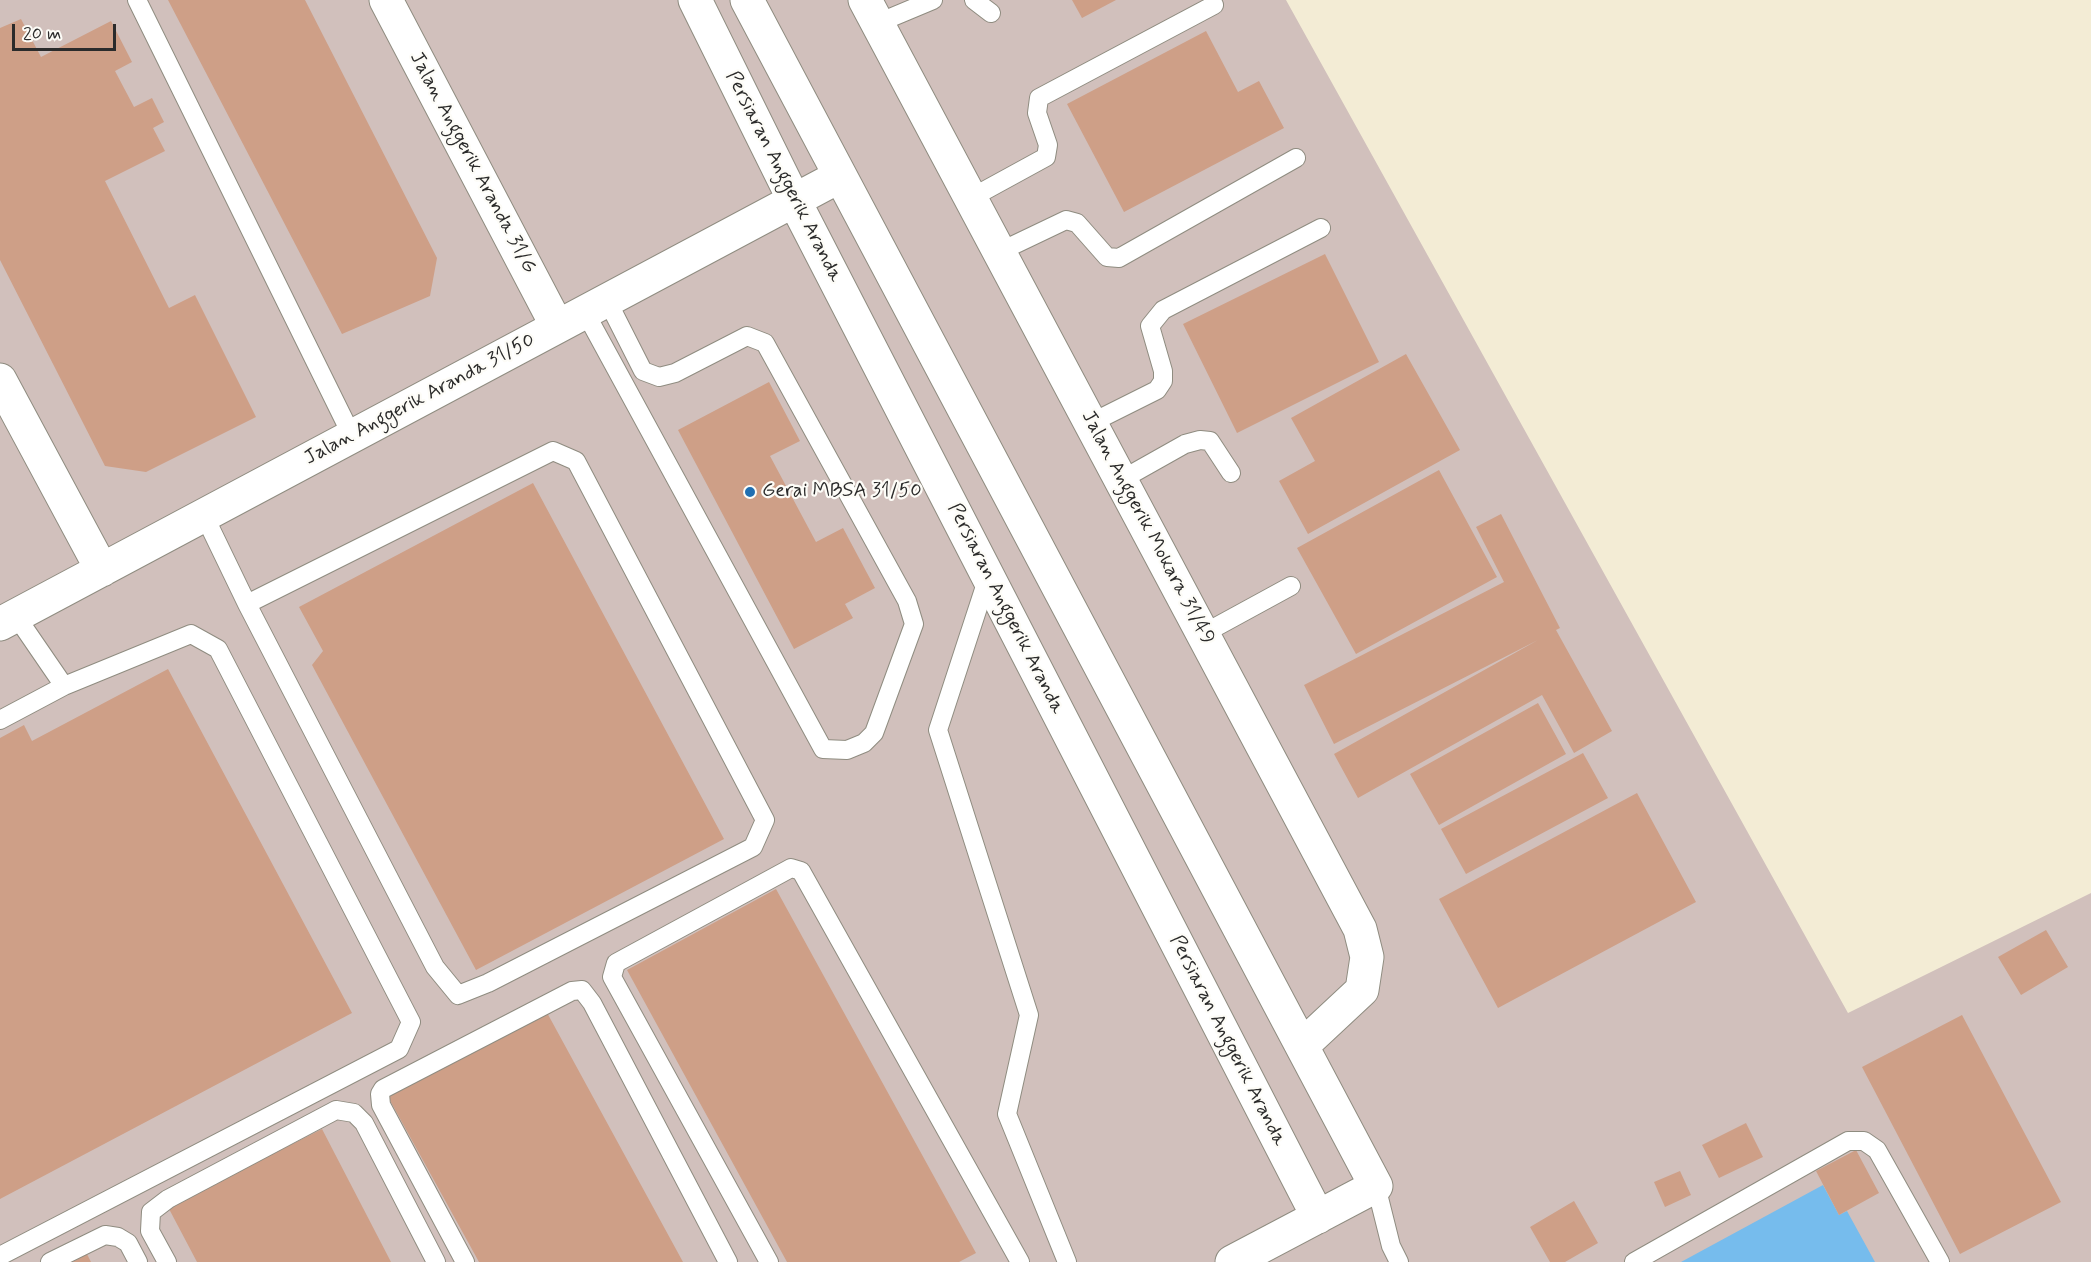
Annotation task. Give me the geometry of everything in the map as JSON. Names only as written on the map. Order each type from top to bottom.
[{"type":"street","name":"Jalan Anggerik Aranda 31/G","points":[[386,0],[583,313]]},
{"type":"street","name":"Persiaran Anggerik Aranda","points":[[695,0],[794,200],[1318,1216]]},
{"type":"street","points":[[747,0],[1376,1186],[1232,1262]]},
{"type":"street","name":"Jalan Anggerik Mokara 31/49","points":[[872,12],[1360,929],[1367,957],[1362,990],[1302,1046]]},
{"type":"street","name":"Jalan Anggerik Aranda 31/50","points":[[8,620],[840,176]]},
{"type":"street","points":[[0,380],[102,570]]},
{"type":"lane","points":[[137,0],[352,436]]},
{"type":"lane","points":[[872,12],[933,0]]},
{"type":"lane","points":[[974,0],[991,13]]},
{"type":"lane","points":[[971,198],[1046,157],[1048,145],[1037,113],[1039,99],[1214,5]]},
{"type":"lane","points":[[999,252],[1066,220],[1077,223],[1107,257],[1119,258],[1296,158]]},
{"type":"lane","points":[[1091,423],[1157,390],[1162,381],[1163,371],[1150,326],[1162,310],[1321,228]]},
{"type":"lane","points":[[583,313],[643,371],[659,377],[675,373],[747,336],[765,343],[907,601],[914,624],[874,733],[864,743],[847,750],[823,749],[583,313]]},
{"type":"lane","points":[[1121,480],[1185,444],[1200,440],[1210,441],[1232,473]]},
{"type":"lane","points":[[204,515],[247,603],[435,968],[458,995],[488,983],[753,847],[765,820],[576,461],[553,451],[247,603]]},
{"type":"lane","points":[[988,576],[938,730],[1029,1015],[1007,1114],[1067,1262]]},
{"type":"lane","points":[[1203,634],[1291,586]]},
{"type":"lane","points":[[8,620],[64,686]]},
{"type":"lane","points":[[0,720],[64,686],[191,634],[218,649],[411,1022],[399,1049],[0,1256]]},
{"type":"lane","points":[[769,1262],[612,977],[616,963],[791,868],[801,871],[1020,1262]]},
{"type":"lane","points":[[465,1262],[381,1105],[380,1094],[383,1089],[572,992],[582,990],[592,1003],[728,1262]]},
{"type":"lane","points":[[167,1262],[150,1231],[151,1212],[168,1199],[336,1110],[354,1113],[364,1123],[436,1262]]},
{"type":"lane","points":[[1634,1262],[1848,1141],[1864,1141],[1877,1150],[1940,1262]]},
{"type":"lane","points":[[1376,1186],[1390,1246],[1399,1262]]},
{"type":"lane","points":[[50,1262],[105,1235],[118,1236],[128,1243],[138,1262]]},
{"type":"shaded area","points":[[0,0],[1286,0],[1848,1013],[2091,893],[2091,1262],[0,1262]]},
{"type":"water","points":[[1823,1185],[1839,1215],[1847,1211],[1875,1262],[1681,1262]]},
{"type":"building","points":[[168,0],[305,0],[437,258],[430,296],[342,334]]},
{"type":"building","points":[[1072,0],[1116,0],[1082,18]]},
{"type":"building","points":[[21,19],[41,57],[111,21],[132,62],[115,71],[134,107],[152,98],[164,122],[153,128],[165,151],[105,181],[169,308],[195,295],[256,417],[146,472],[105,466],[0,260],[0,28]]},
{"type":"building","points":[[1206,31],[1238,92],[1259,81],[1284,128],[1124,212],[1067,104]]},
{"type":"building","points":[[1325,254],[1379,362],[1237,433],[1183,324]]},
{"type":"building","points":[[1406,354],[1460,450],[1308,534],[1279,481],[1315,461],[1291,418]]},
{"type":"building","name":"Gerai MBSA 31/50","points":[[769,382],[800,441],[770,456],[816,542],[843,528],[875,588],[845,604],[853,618],[794,649],[678,430]]},
{"type":"building","points":[[1439,470],[1497,577],[1356,654],[1297,548]]},
{"type":"building","points":[[533,483],[724,839],[476,970],[312,665],[323,651],[299,607]]},
{"type":"building","points":[[1501,514],[1560,628],[1556,630],[1612,731],[1574,753],[1542,695],[1358,798],[1334,754],[1538,640],[1334,744],[1304,685],[1504,582],[1476,527]]},
{"type":"building","points":[[168,669],[352,1013],[0,1199],[0,738],[24,725],[32,741]]},
{"type":"building","points":[[1538,703],[1566,754],[1439,825],[1410,774]]},
{"type":"building","points":[[1583,753],[1608,798],[1466,874],[1441,829]]},
{"type":"building","points":[[1637,793],[1696,902],[1498,1008],[1439,899]]},
{"type":"building","points":[[776,889],[976,1253],[959,1262],[787,1262],[627,970]]},
{"type":"building","points":[[2046,930],[2068,967],[2021,995],[1998,957]]},
{"type":"building","points":[[545,1009],[683,1262],[479,1262],[387,1095]]},
{"type":"building","points":[[1962,1015],[2061,1202],[1960,1254],[1862,1067]]},
{"type":"building","points":[[1746,1123],[1763,1157],[1719,1178],[1702,1145]]},
{"type":"building","points":[[322,1129],[391,1262],[197,1262],[168,1207]]},
{"type":"building","points":[[1856,1150],[1879,1193],[1839,1215],[1816,1171]]},
{"type":"building","points":[[1680,1171],[1691,1195],[1665,1207],[1654,1182]]},
{"type":"building","points":[[1574,1201],[1598,1243],[1565,1262],[1550,1262],[1530,1227]]},
{"type":"building","points":[[87,1254],[91,1262],[72,1262]]},
{"type":"place","name":"Gerai MBSA 31/50","points":[[750,492]]}]
